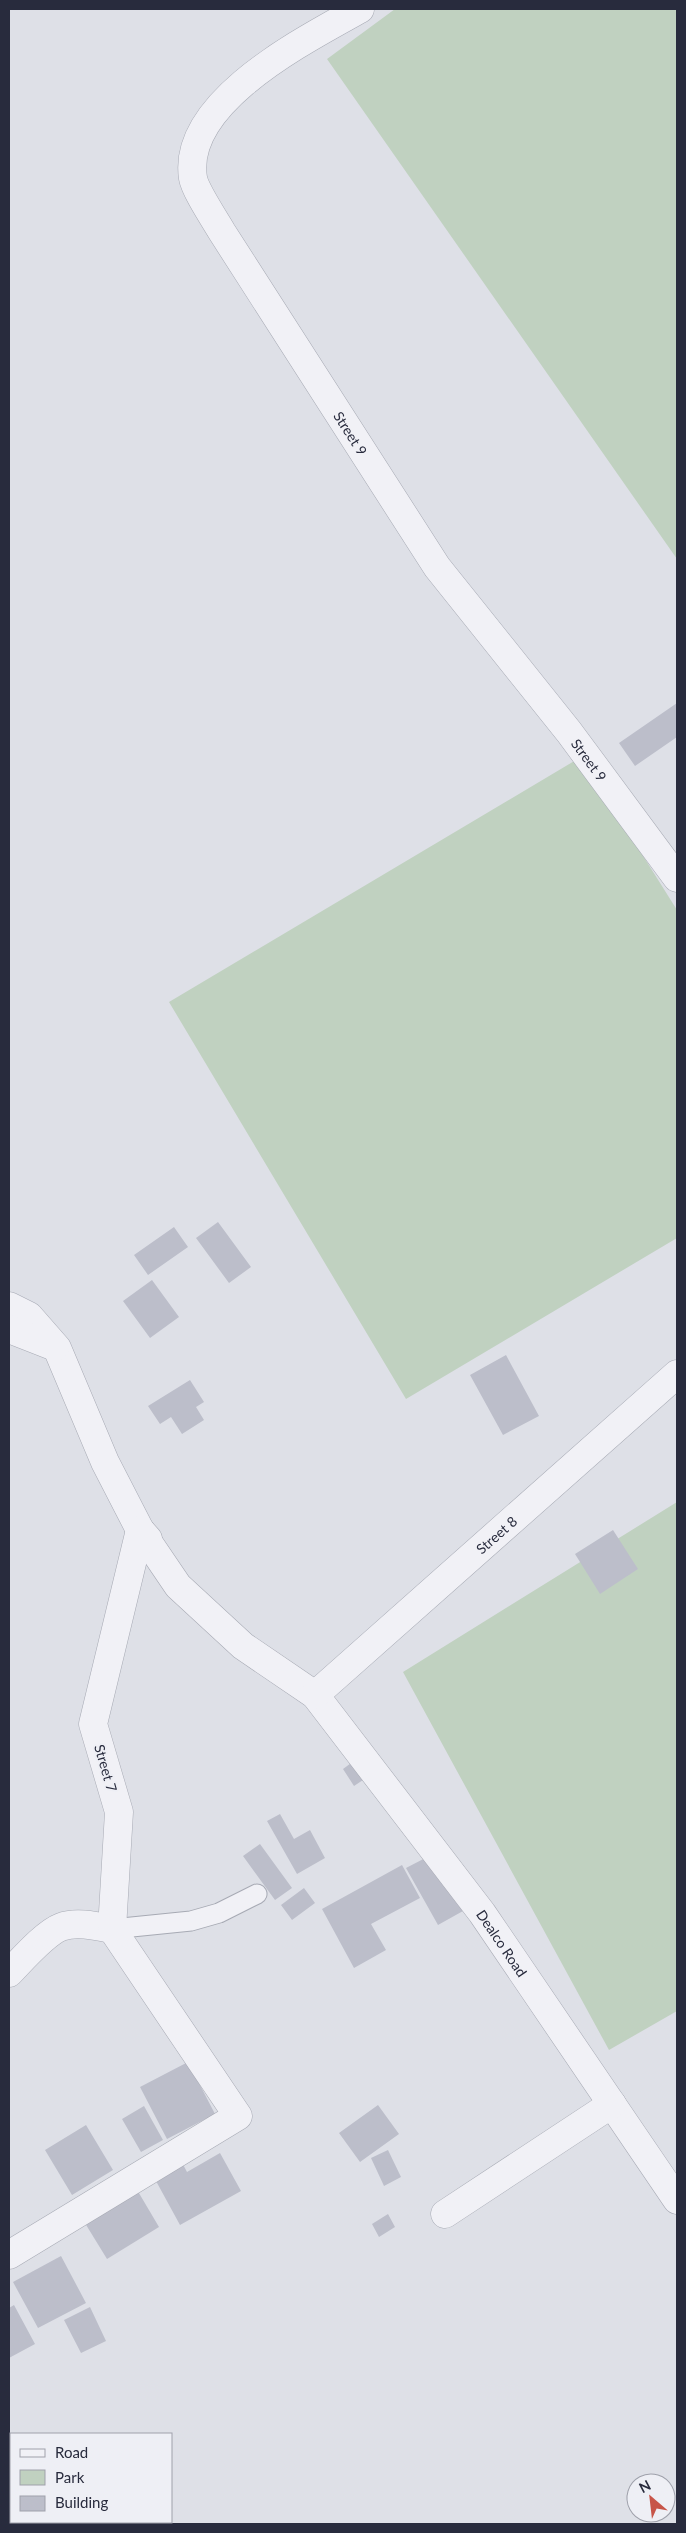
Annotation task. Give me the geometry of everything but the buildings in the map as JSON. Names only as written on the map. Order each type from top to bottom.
[{"type":"street","name":"Street 9","points":[[360,9],[290,48],[226,98],[203,130],[192,154],[193,180],[222,232],[437,567],[569,732],[677,878]]},
{"type":"street","name":"Dealco Road","points":[[9,1306],[29,1316],[57,1348],[105,1462],[140,1530],[178,1586],[235,1638],[315,1695],[482,1913],[677,2200]]},
{"type":"street","points":[[9,1329],[57,1348]]},
{"type":"street","name":"Street 8","points":[[315,1695],[677,1374]]},
{"type":"street","name":"Street 7","points":[[112,1929],[119,1812],[93,1724],[140,1530]]},
{"type":"street","points":[[9,1974],[32,1948],[61,1926],[86,1925],[112,1929],[238,2116],[9,2255]]},
{"type":"street","points":[[445,2214],[612,2104]]},
{"type":"lane","points":[[112,1929],[191,1921],[219,1913],[257,1894]]},
{"type":"green space","points":[[395,9],[677,9],[677,559],[327,59]]},
{"type":"green space","points":[[581,757],[677,910],[677,1238],[406,1399],[169,1002]]},
{"type":"green space","points":[[677,1502],[677,2011],[609,2050],[403,1672]]}]
